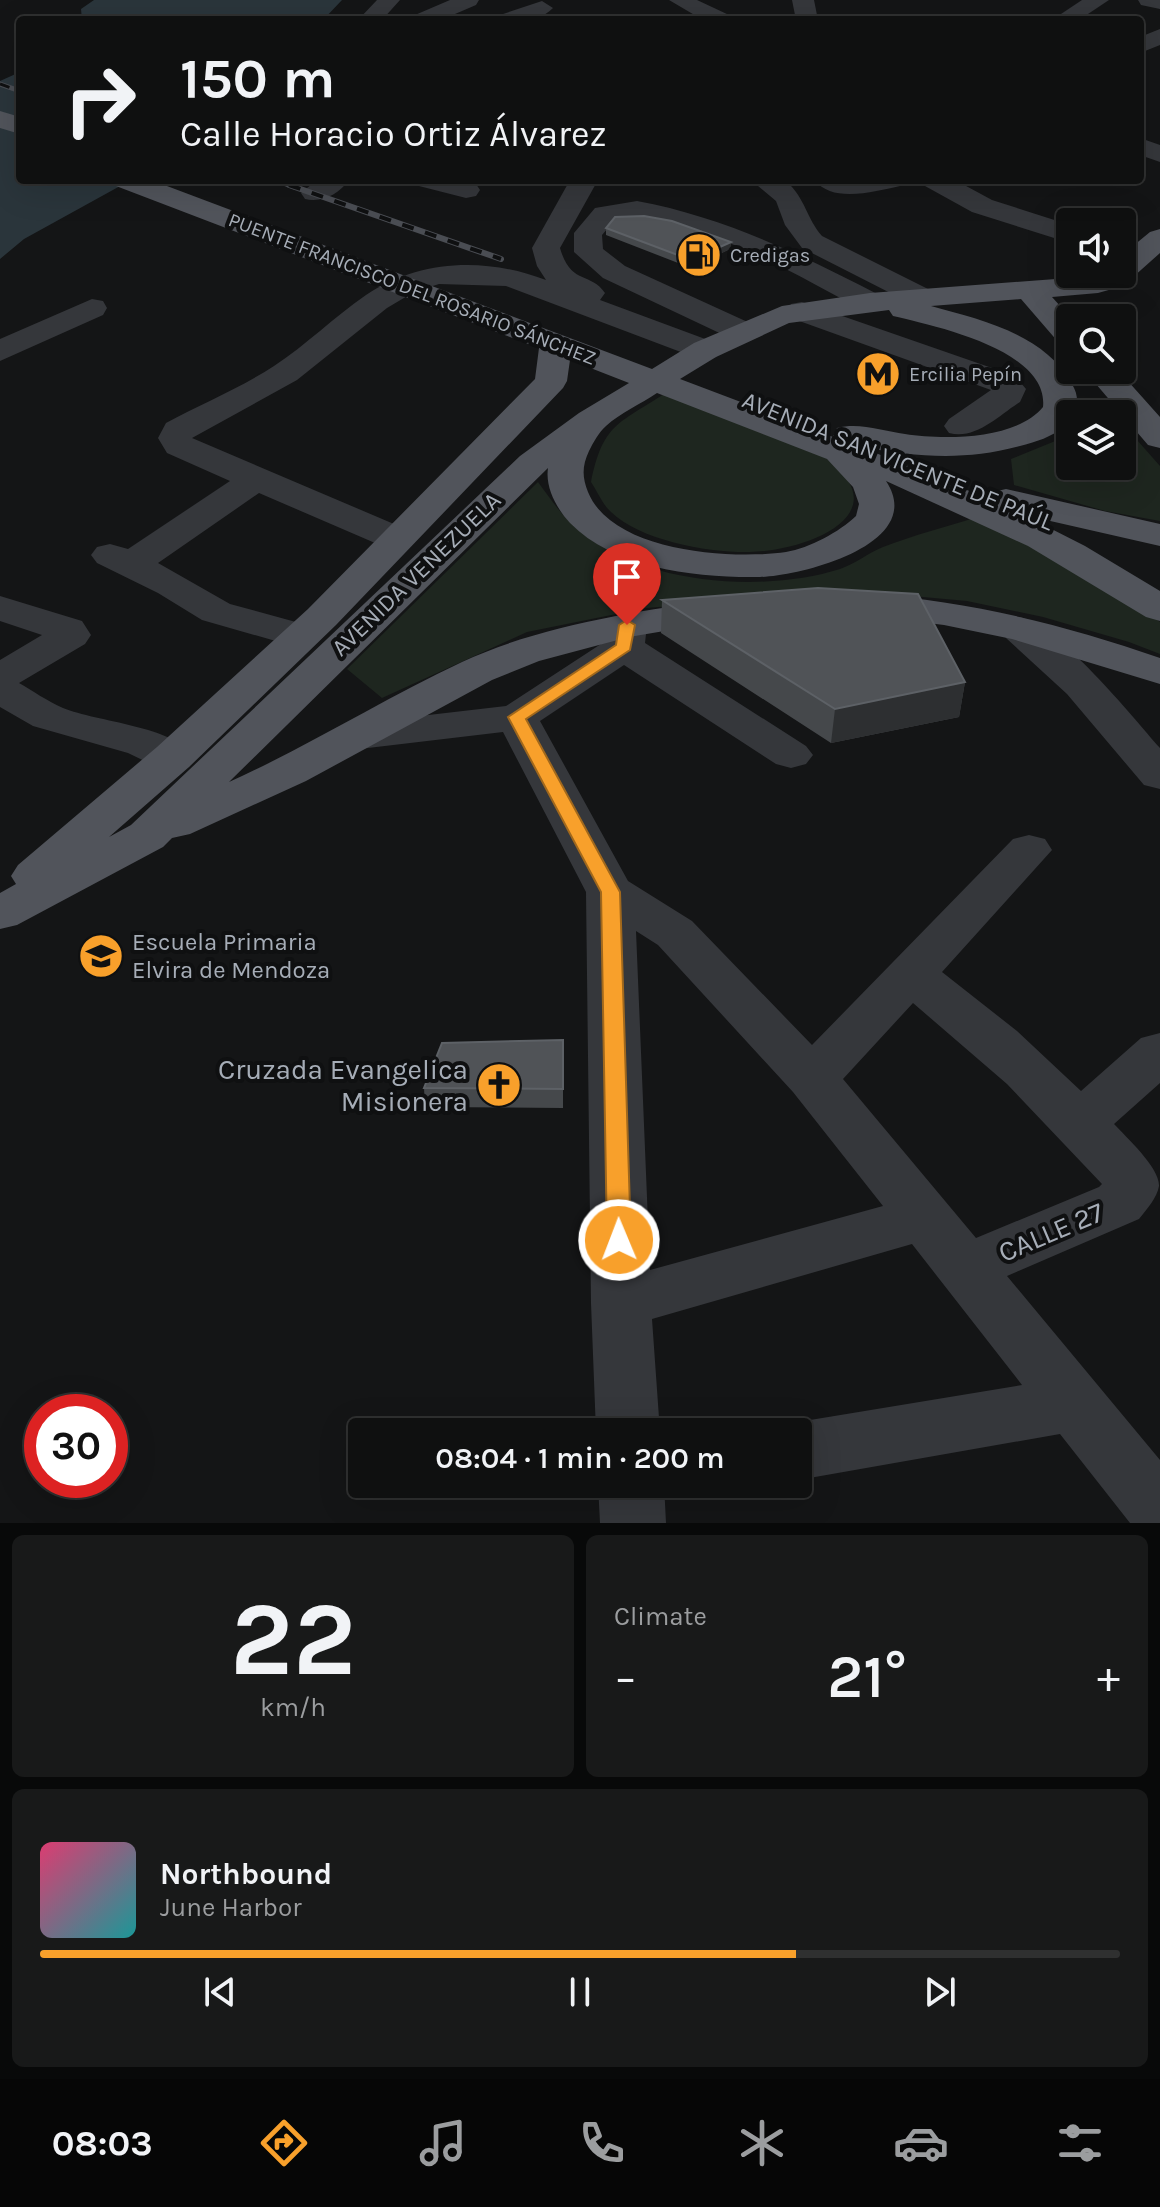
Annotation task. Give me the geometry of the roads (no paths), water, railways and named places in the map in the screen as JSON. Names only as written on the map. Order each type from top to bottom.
[{"type":"main road","name":"PUENTE FRANCISCO DEL ROSARIO SÁNCHEZ","points":[[136,184],[602,362],[708,392]]},
{"type":"main road","name":"PUENTE FRANCISCO DEL ROSARIO SÁNCHEZ","points":[[172,184],[708,392]]},
{"type":"main road","points":[[1136,226],[1160,210]]},
{"type":"main road","points":[[1136,259],[1160,238]]},
{"type":"main road","name":"AVENIDA VENEZUELA","points":[[0,910],[147,836],[449,540],[532,463],[591,420],[722,341],[802,311],[1056,284]]},
{"type":"main road","points":[[1029,289],[1056,320]]},
{"type":"main road","points":[[844,444],[926,447],[985,444],[1043,427],[1056,414],[1062,399],[1059,385],[1046,370],[1029,354],[1004,340],[948,320],[870,302]]},
{"type":"main road","points":[[0,910],[173,757],[300,636],[551,381],[537,337]]},
{"type":"main road","points":[[1112,384],[1160,438]]},
{"type":"main road","name":"AVENIDA SAN VICENTE DE PAÚL","points":[[708,392],[844,444],[1006,500],[1160,582]]},
{"type":"main road","points":[[591,420],[567,461],[564,479],[571,499],[585,521],[634,547],[724,566],[791,562],[822,553],[865,529],[876,514],[876,498],[844,444]]},
{"type":"main road","name":"AVENIDA SAN VICENTE DE PAÚL","points":[[844,444],[982,507],[1051,543],[1160,609]]},
{"type":"main road","points":[[1006,500],[1160,535]]},
{"type":"main road","points":[[827,605],[883,607],[959,616],[1103,651],[1160,672]]},
{"type":"main road","points":[[147,836],[290,771],[477,671],[525,652],[626,636],[755,607]]},
{"type":"street","points":[[373,16],[389,0]]},
{"type":"street","points":[[432,16],[468,0]]},
{"type":"street","points":[[680,0],[713,16]]},
{"type":"street","points":[[1070,16],[1098,0]]},
{"type":"street","points":[[1149,0],[1160,2]]},
{"type":"street","points":[[519,16],[542,8]]},
{"type":"street","points":[[1144,56],[1160,36]]},
{"type":"street","points":[[444,184],[466,190]]},
{"type":"street","points":[[582,184],[546,248],[551,269],[573,287],[722,341]]},
{"type":"street","points":[[770,184],[789,198],[796,208],[801,230],[812,242],[921,297]]},
{"type":"street","points":[[842,184],[856,188],[873,184]]},
{"type":"street","points":[[942,184],[982,206],[1056,230]]},
{"type":"street","points":[[722,341],[614,272],[589,252],[588,234],[599,219],[616,212],[634,210],[664,212],[753,243],[870,302]]},
{"type":"street","points":[[395,538],[179,446],[175,438],[178,430],[285,373],[376,302],[403,286],[435,275],[459,273],[511,277],[722,341]]},
{"type":"street","points":[[0,351],[92,308]]},
{"type":"street","points":[[802,311],[1003,383],[1009,389],[1008,395],[961,426]]},
{"type":"street","points":[[256,479],[120,560],[172,585],[216,612],[300,636]]},
{"type":"street","points":[[0,608],[71,633],[68,640],[0,677]]},
{"type":"street","points":[[1020,629],[1082,685],[1160,775]]},
{"type":"street","points":[[351,737],[517,717],[626,636],[791,755]]},
{"type":"street","points":[[0,690],[48,717],[143,744],[173,757]]},
{"type":"street","points":[[517,717],[610,892],[621,1303],[627,1418]]},
{"type":"street","points":[[812,1078],[1029,850]]},
{"type":"street","points":[[610,892],[675,933],[812,1078],[1160,1510]]},
{"type":"street","points":[[910,975],[946,1000],[1080,1123],[1160,1052]]},
{"type":"street","name":"CALLE 27","points":[[966,1268],[1119,1203],[1131,1188],[1131,1179],[1080,1123]]},
{"type":"street","points":[[621,1303],[924,1218]]},
{"type":"street","points":[[812,1449],[1074,1404]]},
{"type":"street","points":[[632,1498],[633,1523]]},
{"type":"railway","points":[[0,84],[16,90]]},
{"type":"railway","points":[[286,184],[294,187]]},
{"type":"railway","points":[[289,185],[501,259]]},
{"type":"place","name":"Credigas","points":[[699,255]]},
{"type":"place","name":"Ercilia Pepín","points":[[878,374]]},
{"type":"place","name":"Escuela Primaria Elvira de Mendoza","points":[[101,956]]},
{"type":"place","name":"Cruzada Evangelica Misionera","points":[[499,1085]]}]
